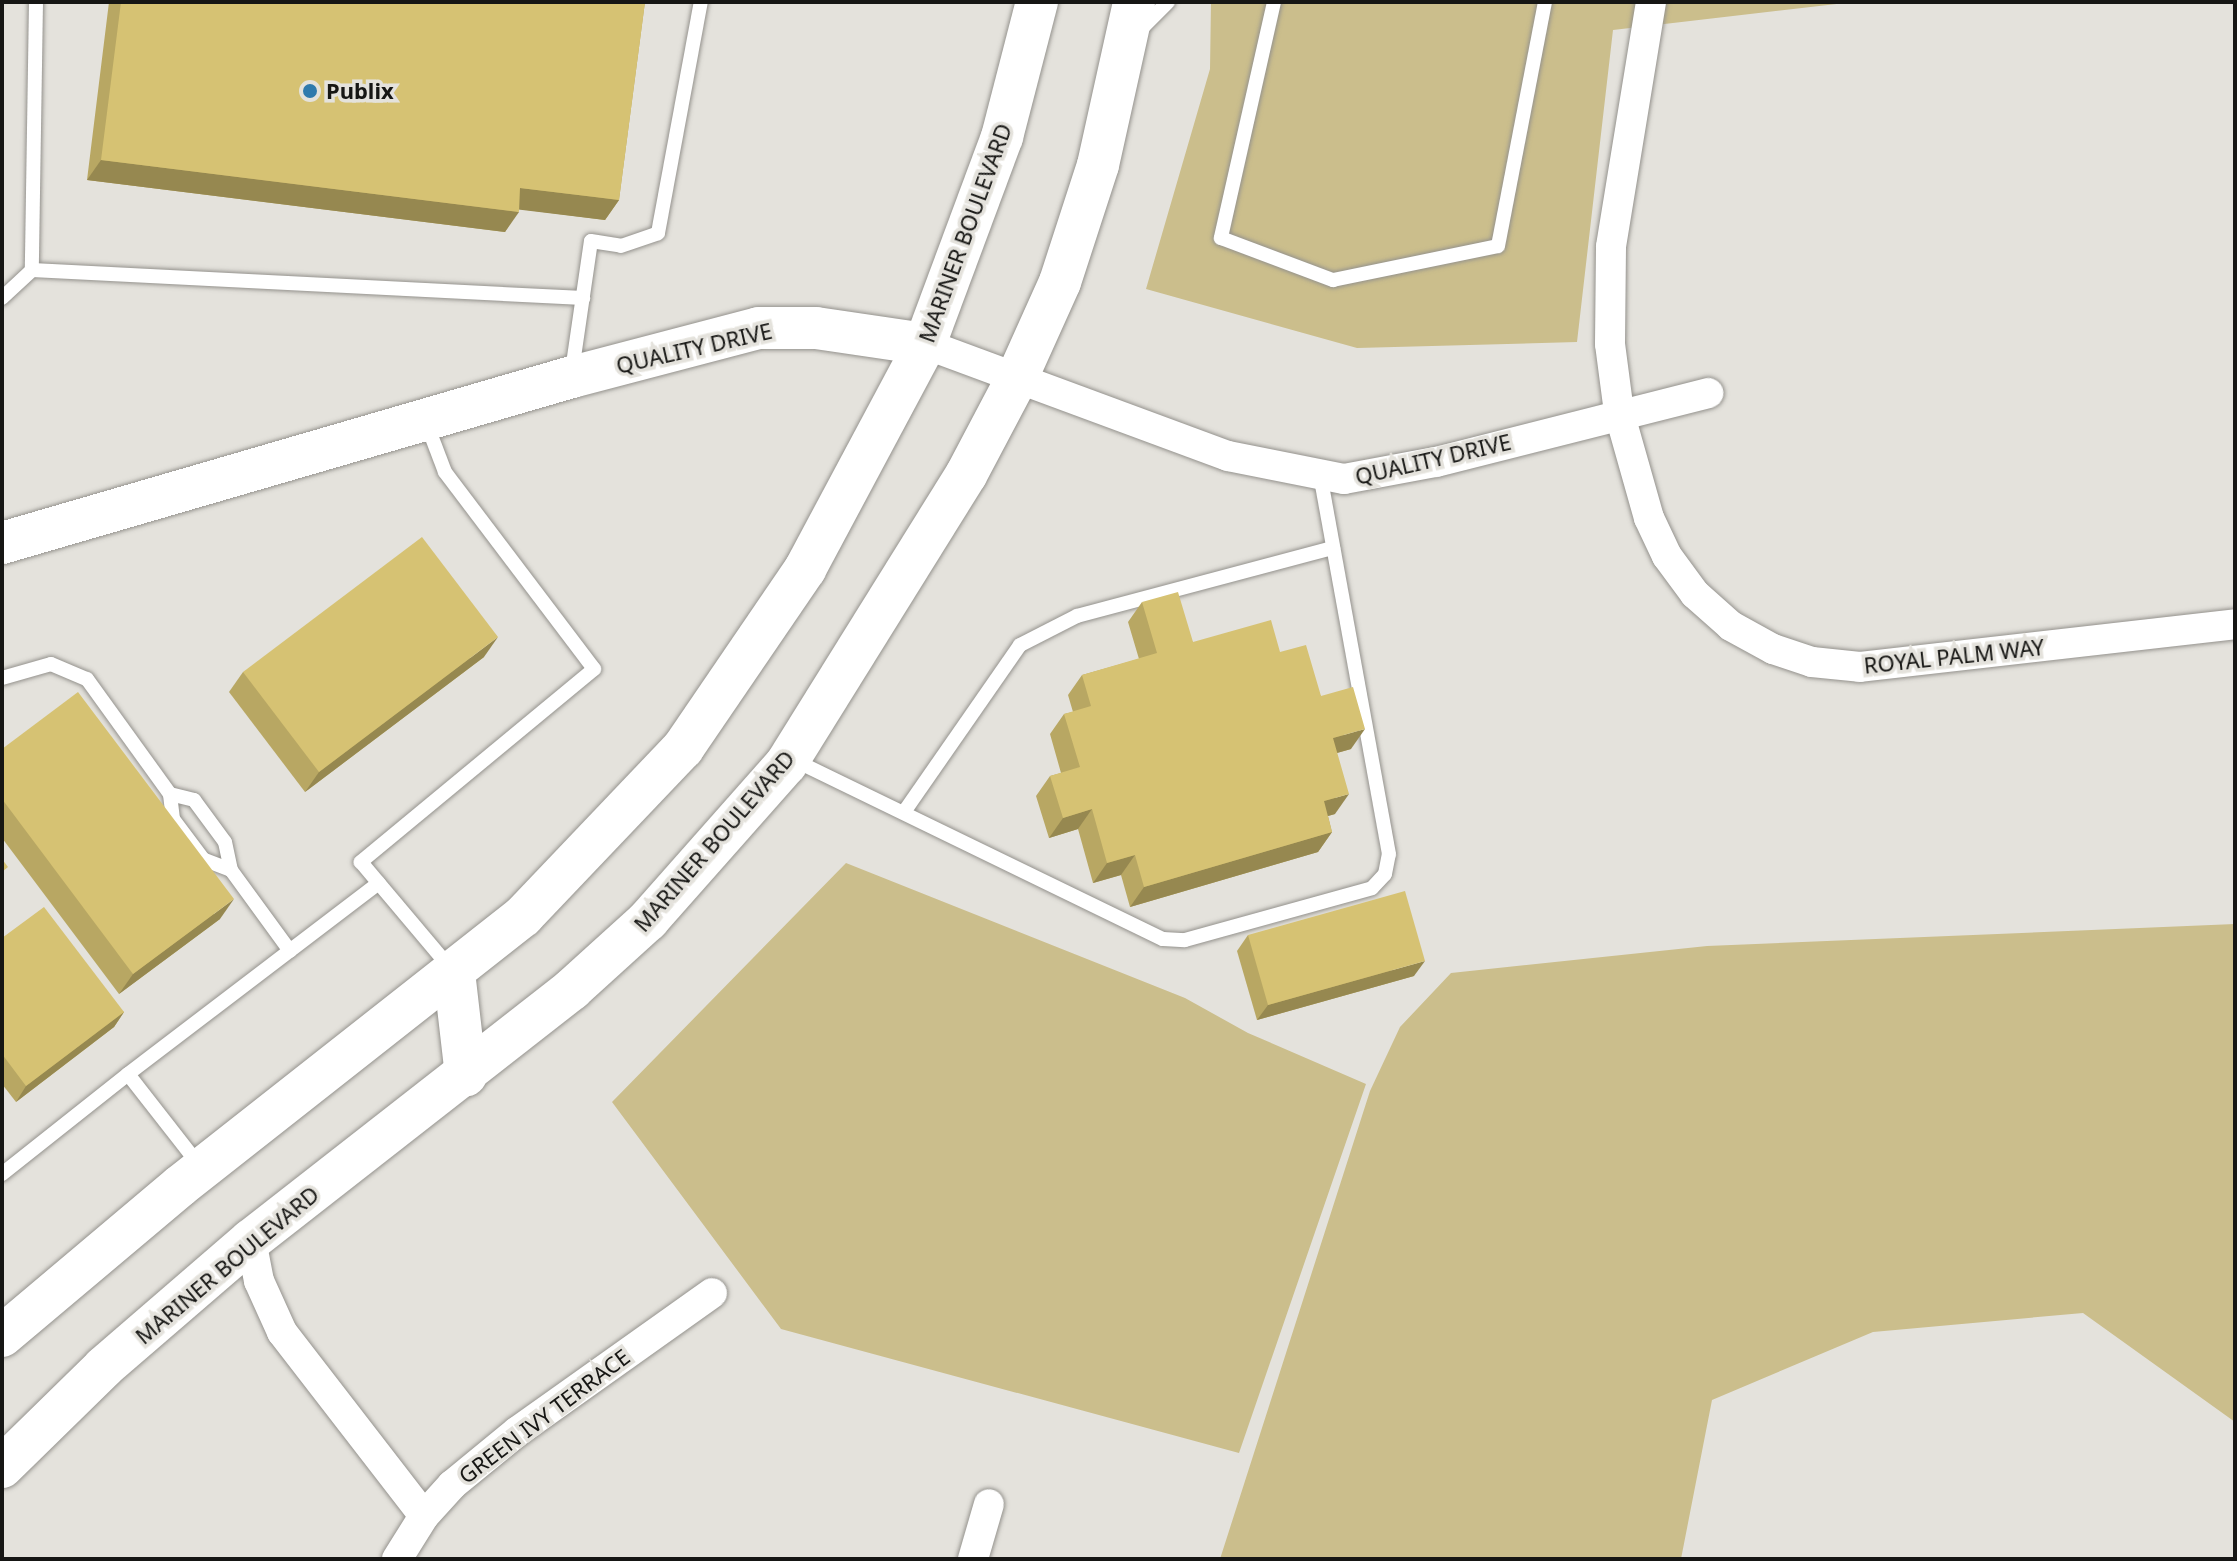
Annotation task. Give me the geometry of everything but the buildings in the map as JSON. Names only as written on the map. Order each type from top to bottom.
[{"type":"main road","name":"MARINER BOULEVARD","points":[[2,1336],[202,1169],[523,916],[683,748],[805,569],[925,344],[1002,137],[1037,2]]},
{"type":"main road","name":"MARINER BOULEVARD","points":[[2,1467],[104,1367],[251,1240],[466,1075],[648,920],[790,758],[958,489],[1016,380],[1060,282],[1098,165],[1130,22]]},
{"type":"main road","name":"QUALITY DRIVE","points":[[2,543],[572,377],[759,328],[816,328],[925,344]]},
{"type":"main road","points":[[454,972],[466,1075]]},
{"type":"street","name":"ROYAL PALM WAY","points":[[1651,2],[1611,247],[1610,344],[1619,412],[1649,518],[1667,556],[1695,594],[1731,626],[1773,649],[1812,662],[1860,667],[2235,624]]},
{"type":"street","name":"QUALITY DRIVE","points":[[925,344],[1228,456],[1344,479],[1436,462],[1619,412]]},
{"type":"street","points":[[1619,412],[1708,393]]},
{"type":"street","points":[[251,1240],[259,1281],[282,1332],[424,1516]]},
{"type":"street","name":"GREEN IVY TERRACE","points":[[397,1559],[424,1516],[518,1431],[712,1293]]},
{"type":"street","points":[[973,1559],[989,1504]]},
{"type":"lane","points":[[32,270],[36,2]]},
{"type":"lane","points":[[572,377],[591,241],[621,246],[658,233],[701,2]]},
{"type":"lane","points":[[1130,22],[1168,2]]},
{"type":"lane","points":[[1274,2],[1221,238],[1333,280],[1498,246],[1545,2]]},
{"type":"lane","points":[[2,298],[32,270],[583,298]]},
{"type":"lane","points":[[425,420],[445,472],[594,669],[361,862],[454,972]]},
{"type":"lane","points":[[790,758],[1163,939],[1185,940],[1372,888],[1385,874],[1389,854],[1320,475]]},
{"type":"lane","points":[[904,812],[1020,645],[1077,616],[1333,548]]},
{"type":"lane","points":[[2,678],[51,664],[87,679],[170,794],[173,819],[203,859],[231,870]]},
{"type":"lane","points":[[170,794],[194,800],[225,842],[231,870],[290,951]]},
{"type":"lane","points":[[2,1174],[379,883]]},
{"type":"lane","points":[[128,1074],[202,1169]]},
{"type":"shaded area","points":[[1211,2],[1854,2],[1613,30],[1577,342],[1357,348],[1146,289],[1210,69]]},
{"type":"shaded area","points":[[846,863],[1185,998],[1248,1033],[1366,1084],[1239,1453],[781,1329],[612,1102]]},
{"type":"shaded area","points":[[2235,924],[2235,1422],[2083,1313],[1873,1332],[1712,1400],[1681,1559],[1220,1559],[1370,1091],[1400,1027],[1451,973],[1707,946]]},
{"type":"place","name":"Publix","points":[[310,91]]}]
